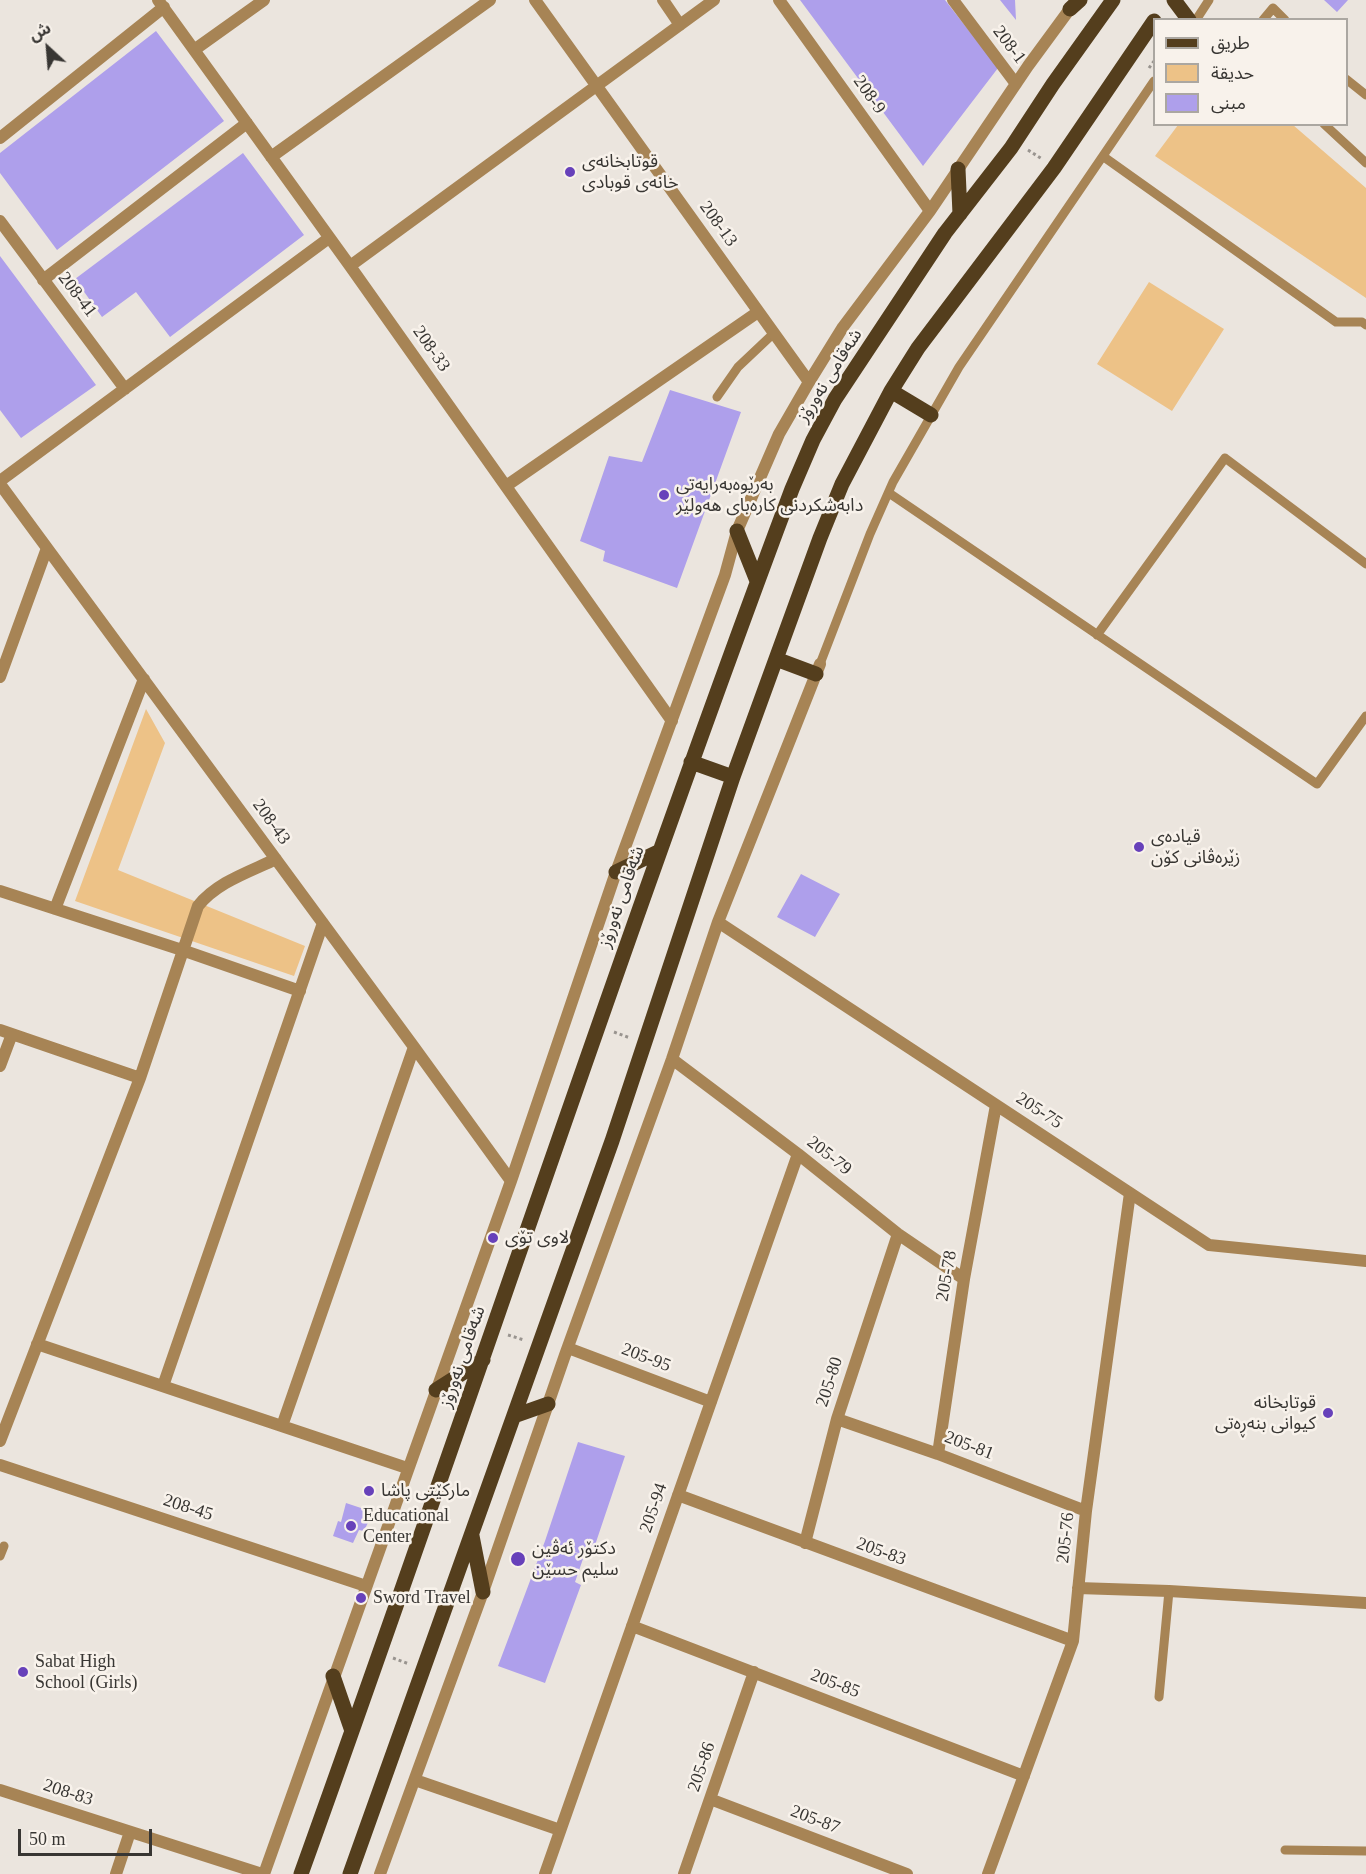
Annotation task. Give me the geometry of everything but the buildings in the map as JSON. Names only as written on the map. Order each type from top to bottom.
[{"type":"main road","name":"شەقامی نەورۆز","points":[[301,1874],[494,1330],[658,852],[792,489],[813,440],[834,399],[960,214],[1011,148],[1113,0]]},
{"type":"main road","points":[[1156,18],[1168,0]]},
{"type":"main road","points":[[1174,0],[1188,18]]},
{"type":"main road","points":[[350,1874],[645,1043],[733,777],[842,484],[891,391],[918,348],[1054,168],[1153,23]]},
{"type":"main road","points":[[958,169],[960,214]]},
{"type":"main road","points":[[891,391],[931,415]]},
{"type":"main road","points":[[737,531],[758,581]]},
{"type":"main road","points":[[776,659],[818,669]]},
{"type":"main road","points":[[691,762],[733,777]]},
{"type":"main road","points":[[616,872],[658,852]]},
{"type":"main road","points":[[436,1390],[483,1360]]},
{"type":"main road","points":[[514,1416],[548,1404]]},
{"type":"main road","points":[[471,1534],[483,1592]]},
{"type":"main road","points":[[333,1676],[352,1731]]},
{"type":"street","points":[[194,50],[264,0]]},
{"type":"street","points":[[271,157],[490,0]]},
{"type":"street","name":"208-13","points":[[535,0],[809,382]]},
{"type":"street","points":[[663,0],[680,25]]},
{"type":"street","points":[[350,266],[714,0]]},
{"type":"street","name":"208-9","points":[[779,0],[930,211]]},
{"type":"street","name":"208-1","points":[[953,0],[1016,84]]},
{"type":"street","points":[[263,1874],[511,1181],[616,872],[725,575],[737,531],[779,434],[843,327],[930,211],[1016,84],[1075,3]]},
{"type":"street","points":[[0,138],[161,4]]},
{"type":"street","name":"208-33","points":[[161,4],[672,720]]},
{"type":"street","points":[[43,280],[247,123]]},
{"type":"street","name":"208-41","points":[[0,221],[125,389]]},
{"type":"street","points":[[0,483],[329,238]]},
{"type":"street","points":[[506,486],[758,312]]},
{"type":"street","name":"208-43","points":[[0,483],[511,1181]]},
{"type":"street","points":[[0,677],[47,548]]},
{"type":"street","points":[[380,1874],[483,1592],[672,1059],[718,922],[818,669]]},
{"type":"street","points":[[55,909],[144,679]]},
{"type":"street","points":[[0,1441],[140,1078],[198,906],[207,895],[221,886],[276,859]]},
{"type":"street","points":[[0,891],[300,991]]},
{"type":"street","name":"205-75","points":[[718,922],[1209,1245],[1366,1261]]},
{"type":"street","points":[[163,1386],[323,923]]},
{"type":"street","points":[[0,1066],[6,1032],[140,1078]]},
{"type":"street","points":[[282,1426],[414,1047]]},
{"type":"street","name":"205-79","points":[[672,1059],[798,1154],[898,1234],[964,1279]]},
{"type":"street","name":"205-78","points":[[938,1454],[964,1279],[996,1105]]},
{"type":"street","name":"205-94","points":[[545,1874],[798,1154]]},
{"type":"street","name":"205-76","points":[[988,1874],[1073,1641],[1086,1511],[1130,1193]]},
{"type":"street","name":"205-80","points":[[805,1543],[837,1419],[898,1234]]},
{"type":"street","points":[[37,1344],[407,1468]]},
{"type":"street","name":"205-95","points":[[568,1348],[711,1402]]},
{"type":"street","name":"205-81","points":[[837,1419],[938,1454],[1086,1511]]},
{"type":"street","name":"208-45","points":[[0,1465],[366,1586]]},
{"type":"street","name":"205-83","points":[[678,1495],[1073,1641]]},
{"type":"street","points":[[1078,1588],[1366,1603]]},
{"type":"street","name":"205-85","points":[[632,1626],[1024,1776]]},
{"type":"street","name":"205-86","points":[[684,1874],[754,1672]]},
{"type":"street","points":[[415,1780],[560,1830]]},
{"type":"street","name":"208-83","points":[[0,1790],[263,1874]]},
{"type":"street","name":"205-87","points":[[710,1799],[907,1874]]},
{"type":"street","points":[[116,1874],[130,1832]]},
{"type":"lane","points":[[1197,18],[1209,0]]},
{"type":"lane","points":[[1265,18],[1273,8],[1283,18]]},
{"type":"lane","points":[[1348,82],[1366,95]]},
{"type":"lane","points":[[818,669],[870,534],[889,493],[958,367],[1153,84]]},
{"type":"lane","points":[[1326,126],[1366,163]]},
{"type":"lane","points":[[1104,157],[1336,322],[1362,322],[1366,325]]},
{"type":"lane","points":[[717,397],[738,367],[774,333]]},
{"type":"lane","points":[[1097,635],[1225,458],[1366,564]]},
{"type":"lane","points":[[889,493],[1317,784],[1366,716]]},
{"type":"lane","points":[[0,1556],[4,1546]]},
{"type":"lane","points":[[1159,1697],[1169,1591]]},
{"type":"lane","points":[[1285,1850],[1366,1851]]},
{"type":"path","points":[[598,1025],[645,1043]]},
{"type":"path","points":[[494,1330],[539,1346]]},
{"type":"path","points":[[380,1653],[423,1669]]},
{"type":"green space","points":[[1177,126],[1294,126],[1366,188],[1366,298],[1155,156]]},
{"type":"green space","points":[[1149,282],[1224,329],[1172,411],[1097,364]]},
{"type":"green space","points":[[146,709],[165,743],[118,870],[305,946],[294,976],[75,901]]},
{"type":"place","name":"قوتابخانەی خانەی قوبادی","points":[[570,172]]},
{"type":"place","name":"بەرێوەبەرایەتی دابەشکردنی کارەبای هەولێر","points":[[664,495]]},
{"type":"place","name":"قیادەی زێرەڤانی کۆن","points":[[1139,847]]},
{"type":"place","name":"لاوی تۆی","points":[[493,1238]]},
{"type":"place","name":"قوتابخانە کیوانی بنەڕەتی","points":[[1328,1413]]},
{"type":"place","name":"مارکێتی پاشا","points":[[369,1491]]},
{"type":"place","name":"Educational Center","points":[[351,1526]]},
{"type":"place","name":"دکتۆر ئەڤین سلیم حسێن","points":[[518,1559]]},
{"type":"place","name":"Sword Travel","points":[[361,1598]]},
{"type":"place","name":"Sabat High School (Girls)","points":[[23,1672]]}]
